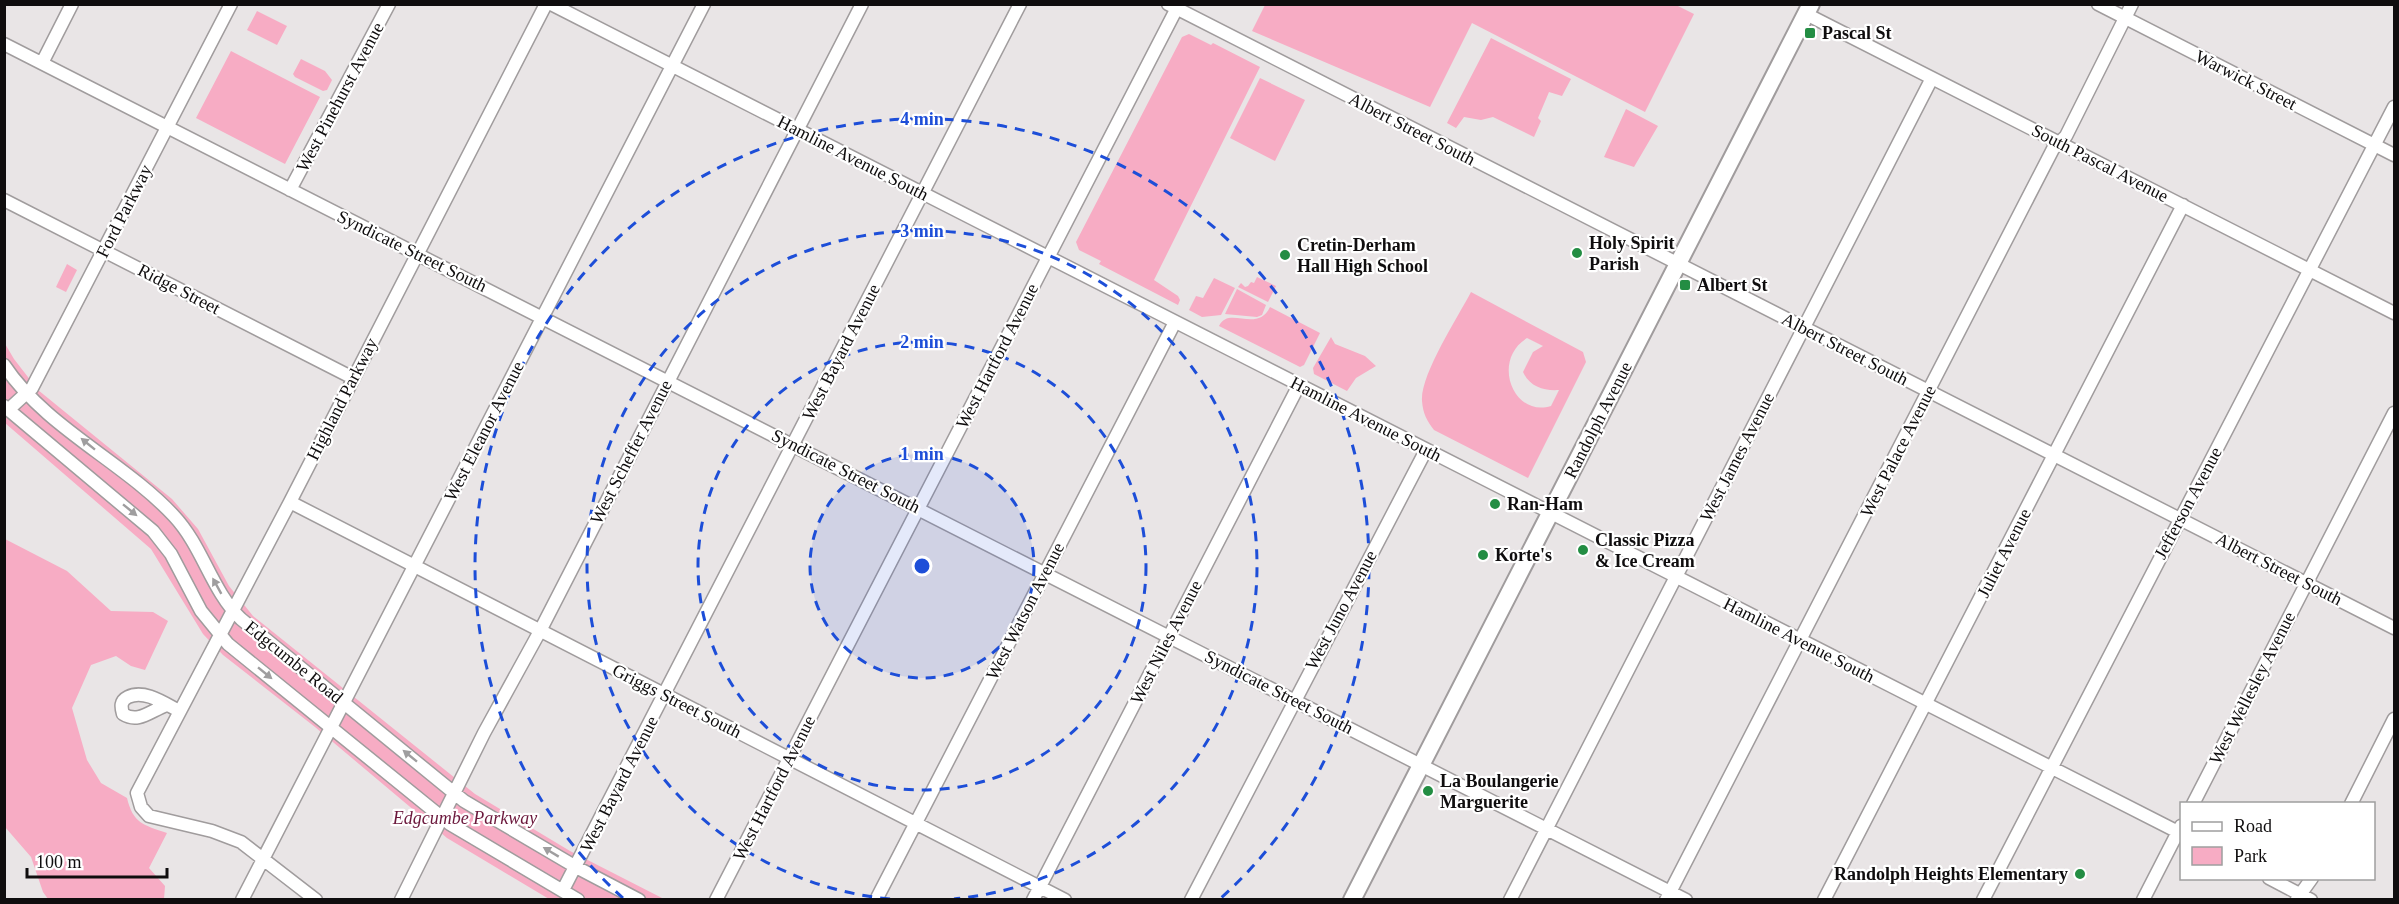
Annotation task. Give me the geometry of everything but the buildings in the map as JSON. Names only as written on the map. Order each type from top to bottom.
[{"type":"main road","name":"Randolph Avenue","points":[[1352,900],[1808,9]]},
{"type":"street","points":[[42,63],[72,4]]},
{"type":"street","name":"Ford Parkway","points":[[7,408],[32,388],[231,4]]},
{"type":"street","name":"West Pinehurst Avenue","points":[[290,190],[389,4]]},
{"type":"street","name":"Highland Parkway","points":[[264,857],[228,836],[149,816],[141,807],[137,793],[290,502],[546,4]]},
{"type":"street","name":"Hamline Avenue South","points":[[551,4],[2051,768],[2180,831]]},
{"type":"street","name":"West Eleanor Avenue","points":[[242,900],[704,4]]},
{"type":"street","name":"West Scheffer Avenue","points":[[400,900],[484,733],[540,631],[862,4]]},
{"type":"street","name":"West Bayard Avenue","points":[[563,890],[1020,4]]},
{"type":"street","name":"Warwick Street","points":[[2098,4],[2394,155]]},
{"type":"street","name":"West Palace Avenue","points":[[1668,896],[2053,149],[2066,136],[2132,4]]},
{"type":"street","name":"West Hartford Avenue","points":[[716,900],[1048,257],[1174,6]]},
{"type":"street","name":"Albert Street South","points":[[1174,6],[2394,628]]},
{"type":"street","name":"South Pascal Avenue","points":[[1808,9],[1932,78],[2394,313]]},
{"type":"street","name":"Syndicate Street South","points":[[4,44],[543,316],[1546,828],[1668,896],[1686,900]]},
{"type":"street","name":"West James Avenue","points":[[1509,900],[1932,78]]},
{"type":"street","name":"Jefferson Avenue","points":[[1983,900],[2394,107]]},
{"type":"street","name":"Ridge Street","points":[[4,200],[353,378]]},
{"type":"street","name":"Juliet Avenue","points":[[1824,900],[2183,205]]},
{"type":"street","name":"West Watson Avenue","points":[[876,900],[1175,322]]},
{"type":"street","name":"Edgcumbe Road","points":[[4,365],[26,393],[175,517],[195,544],[220,592],[233,611],[455,794],[576,867],[639,900]]},
{"type":"street","name":"West Niles Avenue","points":[[1033,900],[1299,385]]},
{"type":"street","name":"Edgcumbe Road","points":[[7,408],[153,531],[171,554],[201,611],[228,644],[442,818],[578,900]]},
{"type":"street","name":"West Wellesley Avenue","points":[[2194,802],[2394,413]]},
{"type":"street","name":"West Juno Avenue","points":[[1191,900],[1426,450]]},
{"type":"street","name":"Griggs Street South","points":[[290,502],[1065,900]]},
{"type":"street","points":[[167,705],[179,711]]},
{"type":"street","points":[[2352,802],[2394,718]]},
{"type":"street","points":[[2143,900],[2180,831]]},
{"type":"street","points":[[264,857],[316,900]]},
{"type":"street","points":[[2271,880],[2303,898],[2312,880]]},
{"type":"green space","points":[[1674,4],[1694,14],[1645,112],[1472,23],[1430,107],[1252,31],[1265,5]]},
{"type":"green space","points":[[257,11],[287,26],[277,45],[247,30]]},
{"type":"green space","points":[[1189,34],[1211,45],[1213,43],[1260,67],[1154,280],[1178,296],[1180,300],[1178,305],[1099,264],[1101,261],[1079,250],[1076,242],[1182,37]]},
{"type":"green space","points":[[1491,38],[1571,79],[1562,96],[1549,92],[1538,118],[1541,121],[1534,137],[1493,117],[1481,120],[1464,117],[1456,128],[1447,123]]},
{"type":"green space","points":[[231,51],[320,97],[285,164],[196,118]]},
{"type":"green space","points":[[301,59],[325,71],[332,80],[327,90],[323,91],[295,77],[293,74]]},
{"type":"green space","points":[[1260,78],[1305,100],[1275,161],[1230,138]]},
{"type":"green space","points":[[1626,109],[1658,126],[1634,167],[1604,157]]},
{"type":"green space","points":[[67,264],[77,270],[66,292],[56,287]]},
{"type":"green space","points":[[1257,277],[1276,286],[1268,302],[1238,287],[1241,283],[1245,287],[1251,282],[1254,283]]},
{"type":"green space","points":[[1214,278],[1235,288],[1221,315],[1202,317],[1189,310],[1196,296],[1203,298]]},
{"type":"green space","points":[[1237,289],[1266,305],[1262,315],[1257,317],[1225,314]]},
{"type":"green space","points":[[1471,292],[1583,352],[1586,362],[1528,478],[1434,430],[1424,414],[1422,401],[1427,377],[1441,346]],"holes":[[[1527,338],[1543,346],[1533,352],[1523,372],[1534,385],[1548,390],[1559,390],[1551,406],[1538,407],[1526,404],[1517,396],[1511,385],[1509,372],[1510,360],[1516,348]]]},
{"type":"green space","points":[[1270,307],[1320,333],[1304,365],[1300,367],[1219,326],[1229,318],[1258,318],[1264,315]]},
{"type":"green space","points":[[1331,337],[1335,344],[1365,356],[1376,366],[1356,378],[1347,391],[1314,374],[1313,368]]},
{"type":"green space","name":"Edgcumbe Parkway","points":[[4,342],[38,390],[172,499],[198,529],[229,586],[253,616],[475,794],[570,851],[664,899],[549,899],[447,838],[315,727],[223,655],[203,634],[151,549],[5,423]]},
{"type":"green space","points":[[5,539],[67,571],[111,611],[153,612],[168,621],[145,670],[131,666],[116,656],[91,665],[72,708],[87,760],[101,783],[127,798],[132,813],[140,822],[167,833],[149,868],[165,886],[164,899],[48,899],[43,892],[31,857],[5,827]]},
{"type":"place","name":"Pascal St","points":[[1810,33]]},
{"type":"place","name":"Holy Spirit Parish","points":[[1577,253]]},
{"type":"place","name":"Cretin-Derham Hall High School","points":[[1285,255]]},
{"type":"place","name":"Albert St","points":[[1685,285]]},
{"type":"place","name":"Ran-Ham","points":[[1495,504]]},
{"type":"place","name":"Classic Pizza & Ice Cream","points":[[1583,550]]},
{"type":"place","name":"Korte's","points":[[1483,555]]},
{"type":"place","name":"La Boulangerie Marguerite","points":[[1428,791]]},
{"type":"place","name":"Randolph Heights Elementary","points":[[2080,874]]}]
